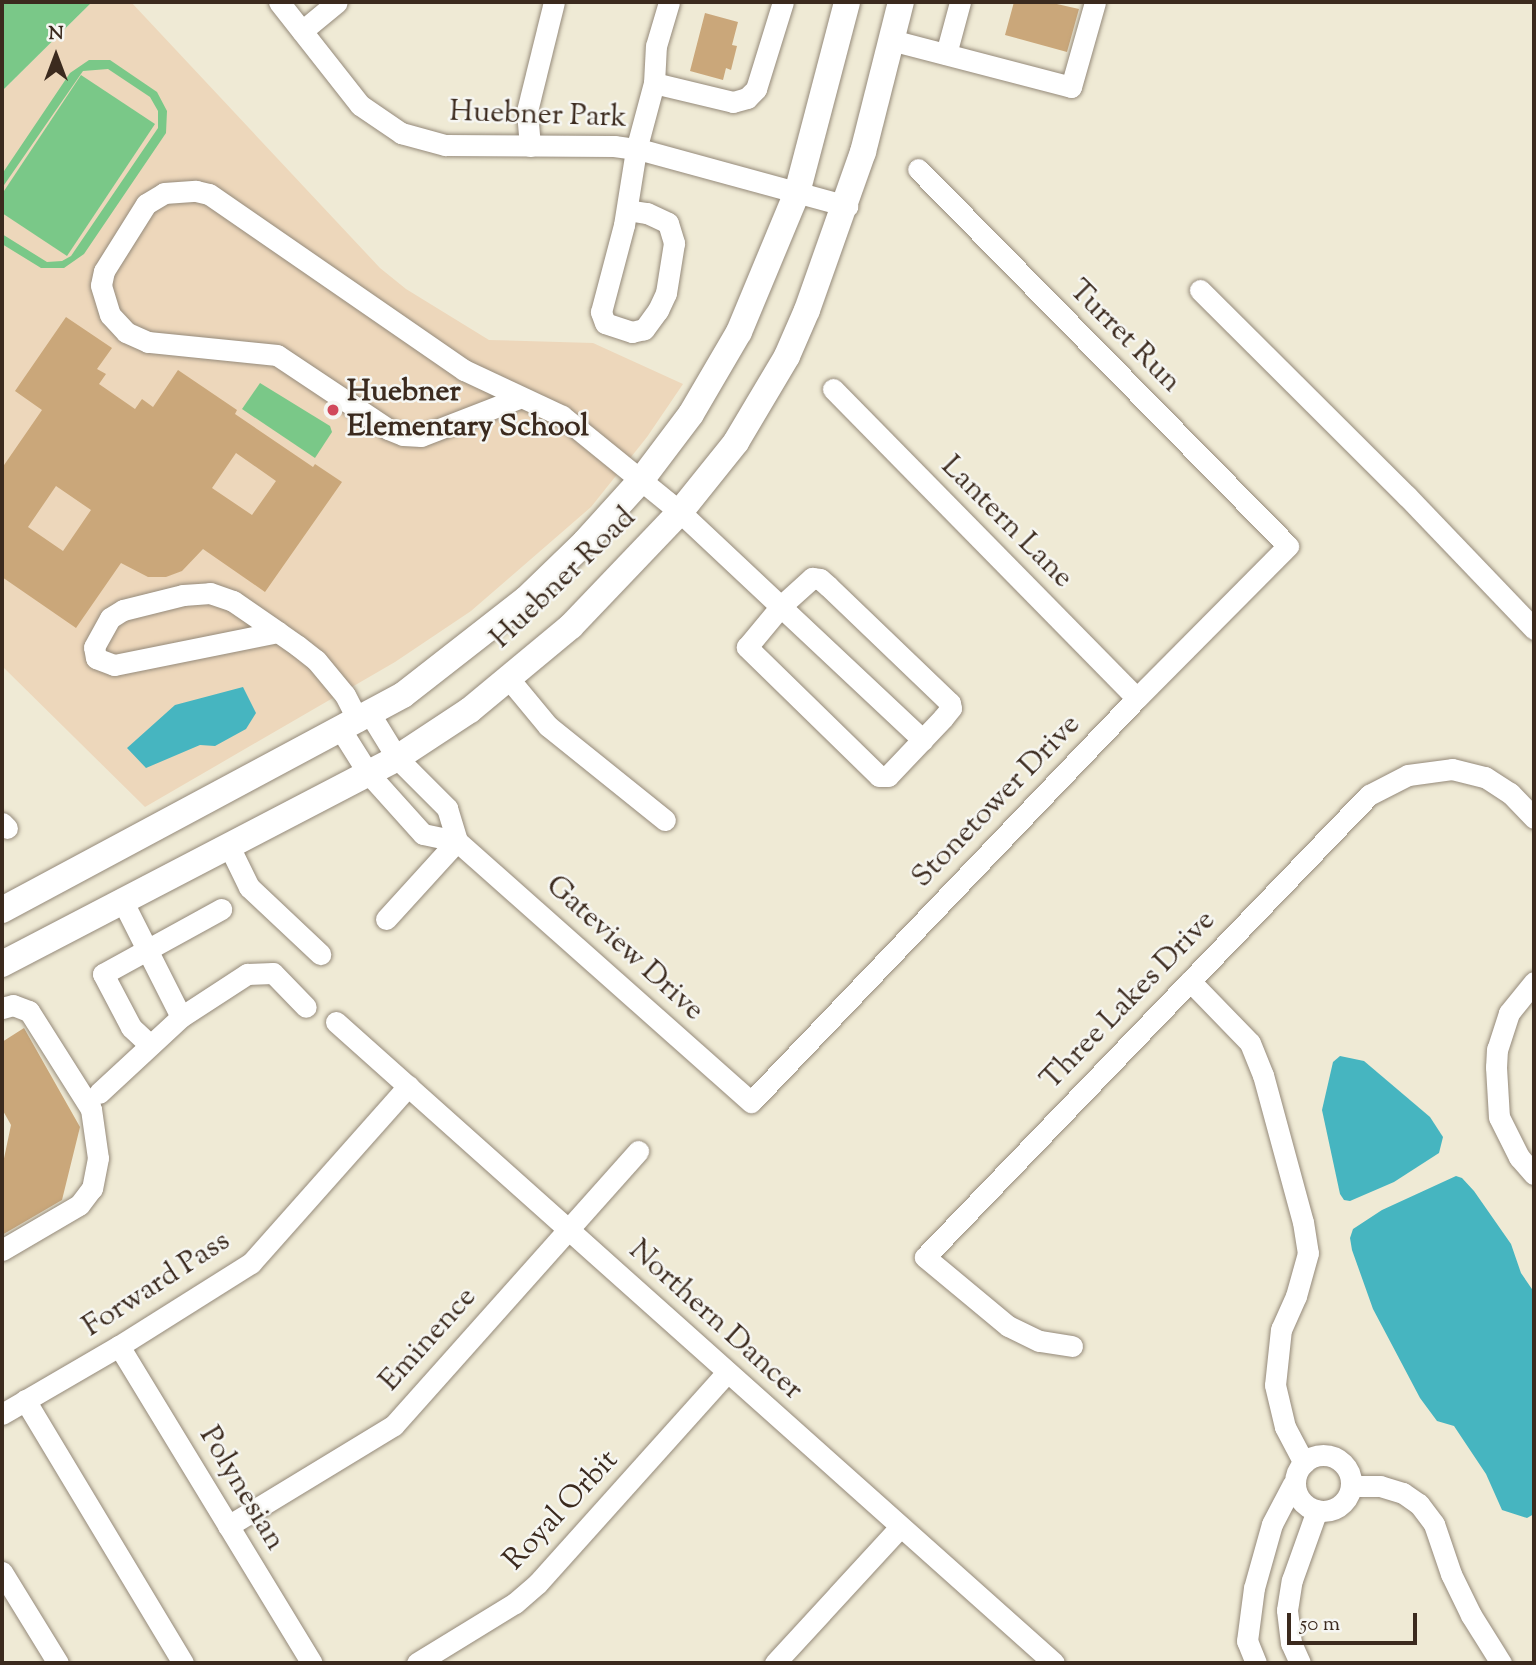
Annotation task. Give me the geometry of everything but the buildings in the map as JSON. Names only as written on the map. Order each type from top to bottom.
[{"type":"main road","name":"Huebner Road","points":[[2,964],[397,758],[470,710],[571,626],[680,512],[736,442],[786,356],[846,206],[901,2]]},
{"type":"main road","name":"Huebner Road","points":[[2,910],[356,722],[445,664],[526,599],[585,542],[642,478],[691,414],[739,332],[797,193],[842,3]]},
{"type":"street","name":"Huebner Park","points":[[279,2],[360,105],[401,134],[445,145],[583,144],[636,150],[846,206]]},
{"type":"street","points":[[302,31],[337,2]]},
{"type":"street","points":[[530,146],[527,111],[554,2]]},
{"type":"street","points":[[627,210],[647,213],[668,223],[674,243],[666,293],[659,310],[644,329],[632,332],[606,323],[601,312],[627,210],[636,150],[654,83],[656,46],[669,2]]},
{"type":"street","points":[[654,83],[733,102],[747,98],[756,89],[783,2]]},
{"type":"street","points":[[946,54],[960,2]]},
{"type":"street","points":[[891,40],[1071,87],[1095,2]]},
{"type":"street","name":"Turret Run","points":[[918,169],[1289,546]]},
{"type":"street","points":[[519,398],[421,436],[403,435],[388,429],[276,355],[148,342],[126,332],[110,315],[102,285],[104,271],[146,204],[164,193],[196,191],[209,194],[464,370],[562,416],[642,478],[680,512],[923,740]]},
{"type":"street","points":[[1200,290],[1407,496],[1534,629]]},
{"type":"street","name":"Lantern Lane","points":[[833,389],[1137,698]]},
{"type":"street","name":"Stonetower Drive","points":[[751,1102],[1137,698],[1289,546]]},
{"type":"street","points":[[812,578],[820,579],[950,703],[951,708],[891,774],[879,776],[747,647],[781,606],[812,578]]},
{"type":"street","points":[[278,632],[114,665],[103,664],[96,658],[94,648],[110,618],[122,610],[183,595],[210,593],[233,601],[278,632],[330,674],[356,722],[447,808],[457,841],[386,919]]},
{"type":"street","points":[[509,679],[548,726],[665,820]]},
{"type":"street","name":"Gateview Drive","points":[[356,722],[368,773],[423,834],[457,841],[751,1102]]},
{"type":"street","name":"Three Lakes Drive","points":[[1072,1346],[1039,1341],[1008,1326],[925,1257],[1369,795],[1408,775],[1452,769],[1485,777],[1510,793],[1534,818]]},
{"type":"street","points":[[228,844],[249,887],[320,954]]},
{"type":"street","points":[[122,900],[181,1017]]},
{"type":"street","points":[[150,1045],[131,1027],[103,974],[221,909]]},
{"type":"street","points":[[99,1093],[181,1017],[247,974],[273,973],[306,1007]]},
{"type":"street","points":[[1190,981],[1250,1043],[1263,1075],[1303,1222],[1308,1253],[1296,1296],[1281,1329],[1275,1385],[1286,1427],[1304,1463]]},
{"type":"street","points":[[1534,982],[1509,1013],[1497,1048],[1496,1068],[1499,1117],[1519,1157],[1534,1174]]},
{"type":"street","points":[[2,1008],[22,1007],[29,1012],[43,1033],[91,1109],[98,1158],[92,1188],[79,1205],[2,1250]]},
{"type":"street","name":"Northern Dancer","points":[[336,1022],[1054,1663]]},
{"type":"street","name":"Forward Pass","points":[[2,1414],[119,1346],[251,1263],[408,1086]]},
{"type":"street","name":"Eminence","points":[[228,1526],[394,1424],[638,1151]]},
{"type":"street","name":"Polynesian","points":[[119,1346],[312,1663]]},
{"type":"street","name":"Royal Orbit","points":[[417,1663],[514,1603],[538,1583],[727,1372]]},
{"type":"street","points":[[25,1401],[183,1663]]},
{"type":"street","points":[[1256,1663],[1247,1642],[1259,1570],[1272,1524],[1304,1463],[1316,1457],[1334,1458],[1347,1470],[1351,1486],[1343,1503],[1327,1511],[1317,1510],[1297,1496],[1293,1484]]},
{"type":"street","points":[[1351,1486],[1380,1486],[1403,1493],[1419,1504],[1434,1524],[1451,1574],[1471,1615],[1501,1663]]},
{"type":"street","points":[[1291,1660],[1287,1610],[1292,1580],[1317,1510]]},
{"type":"street","points":[[775,1663],[900,1527]]},
{"type":"street","points":[[1259,1570],[1292,1580]]},
{"type":"street","points":[[2,1572],[58,1663]]},
{"type":"shaded area","name":"Huebner Elementary School","points":[[92,2],[131,2],[380,268],[406,289],[489,340],[593,343],[683,384],[647,437],[591,507],[471,611],[395,662],[145,807],[2,666],[2,91]]},
{"type":"green space","points":[[5,2],[92,2],[2,91],[2,5]]},
{"type":"green space","points":[[89,60],[110,60],[157,92],[167,111],[166,133],[84,254],[64,268],[41,268],[2,244],[2,234],[47,262],[62,261],[71,256],[158,128],[158,111],[150,97],[108,69],[83,71],[2,188],[2,174],[70,73]]},
{"type":"green space","points":[[81,75],[155,124],[67,256],[2,213],[2,194]]},
{"type":"green space","points":[[260,383],[330,426],[332,432],[315,458],[242,409]]},
{"type":"water","points":[[243,687],[256,713],[246,729],[215,746],[200,745],[146,768],[127,748],[175,705]]},
{"type":"water","points":[[1340,1056],[1364,1061],[1430,1117],[1443,1137],[1439,1153],[1394,1182],[1350,1201],[1344,1200],[1340,1194],[1322,1110],[1333,1062]]},
{"type":"water","points":[[1456,1176],[1462,1178],[1474,1191],[1511,1244],[1521,1273],[1534,1292],[1534,1514],[1527,1518],[1502,1510],[1486,1474],[1454,1426],[1437,1421],[1420,1398],[1373,1309],[1352,1250],[1350,1238],[1353,1229],[1382,1210]]},
{"type":"place","name":"Huebner Elementary School","points":[[333,410]]}]
